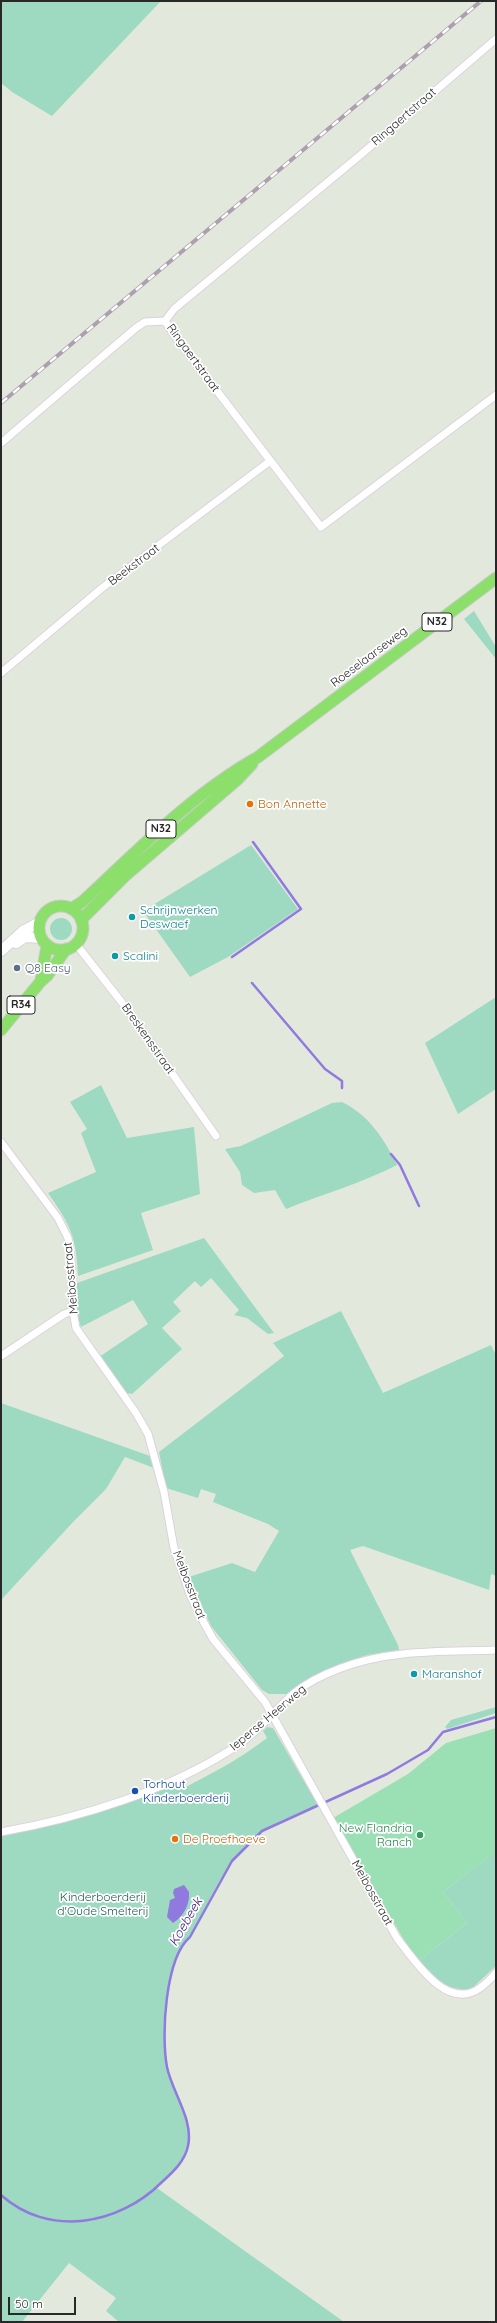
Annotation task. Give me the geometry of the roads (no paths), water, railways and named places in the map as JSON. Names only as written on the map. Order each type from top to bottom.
[{"type":"main road","name":"Roeselaarseweg","points":[[71,909],[82,902],[173,819],[232,771],[258,757],[496,578]]},
{"type":"main road","name":"Roeselaarseweg","points":[[81,920],[126,875],[238,779],[258,757]]},
{"type":"main road","points":[[56,907],[71,909],[81,920],[82,933],[76,944],[66,950],[54,949],[44,942],[40,922],[49,910],[56,907]]},
{"type":"main road","name":"R34","points":[[41,981],[44,942]]},
{"type":"main road","name":"R34","points":[[1,1030],[41,981],[47,976],[66,950]]},
{"type":"street","name":"Ringaertstraat","points":[[496,39],[358,157],[174,309],[166,321],[175,336],[321,528],[496,395]]},
{"type":"street","points":[[1,443],[137,327],[145,322],[166,321]]},
{"type":"street","name":"Beekstraat","points":[[1,673],[102,588],[270,461]]},
{"type":"street","points":[[2,950],[23,931],[40,922]]},
{"type":"street","points":[[2,950],[25,937],[44,942]]},
{"type":"street","name":"Breskensstraat","points":[[76,944],[127,1009],[216,1136]]},
{"type":"street","name":"Meibosstraat","points":[[1,1142],[58,1218],[68,1238],[71,1261],[73,1311],[76,1328],[85,1344],[136,1413],[148,1434],[164,1492],[174,1548],[192,1597],[213,1639],[265,1702],[326,1808],[397,1938],[429,1978],[444,1989],[454,1993],[467,1994],[480,1988],[496,1973]]},
{"type":"street","points":[[1,1356],[64,1314],[73,1311]]},
{"type":"street","name":"Ieperse Heerweg","points":[[1,1832],[74,1815],[161,1785],[226,1752],[250,1736],[295,1693],[340,1668],[383,1656],[413,1653],[496,1650]]},
{"type":"waterway","points":[[232,957],[301,909],[253,842]]},
{"type":"waterway","points":[[252,983],[325,1069],[342,1081],[342,1088]]},
{"type":"waterway","points":[[391,1154],[400,1165],[419,1206]]},
{"type":"waterway","name":"Koebeek","points":[[1,2195],[20,2209],[40,2217],[62,2221],[83,2221],[105,2216],[125,2208],[145,2197],[162,2182],[178,2166],[184,2157],[188,2146],[189,2136],[185,2116],[167,2067],[165,2053],[165,2018],[170,1979],[175,1962],[182,1947],[190,1937],[232,1861],[262,1831],[387,1774],[428,1750],[443,1732],[496,1717]]},
{"type":"railway","points":[[1,403],[481,1]]},
{"type":"place","name":"Bon Annette","points":[[250,804]]},
{"type":"place","name":"Schrijnwerken Deswaef","points":[[132,917]]},
{"type":"place","name":"Scalini","points":[[115,956]]},
{"type":"place","name":"Q8 Easy","points":[[17,968]]},
{"type":"place","name":"Maranshof","points":[[414,1674]]},
{"type":"place","name":"Torhout Kinderboerderij","points":[[135,1791]]},
{"type":"place","name":"New Flandria Ranch","points":[[420,1835]]},
{"type":"place","name":"De Proefhoeve","points":[[175,1839]]},
{"type":"park label","name":"Kinderboerderij d'Oude Smelterij","points":[[103,1904]]}]
